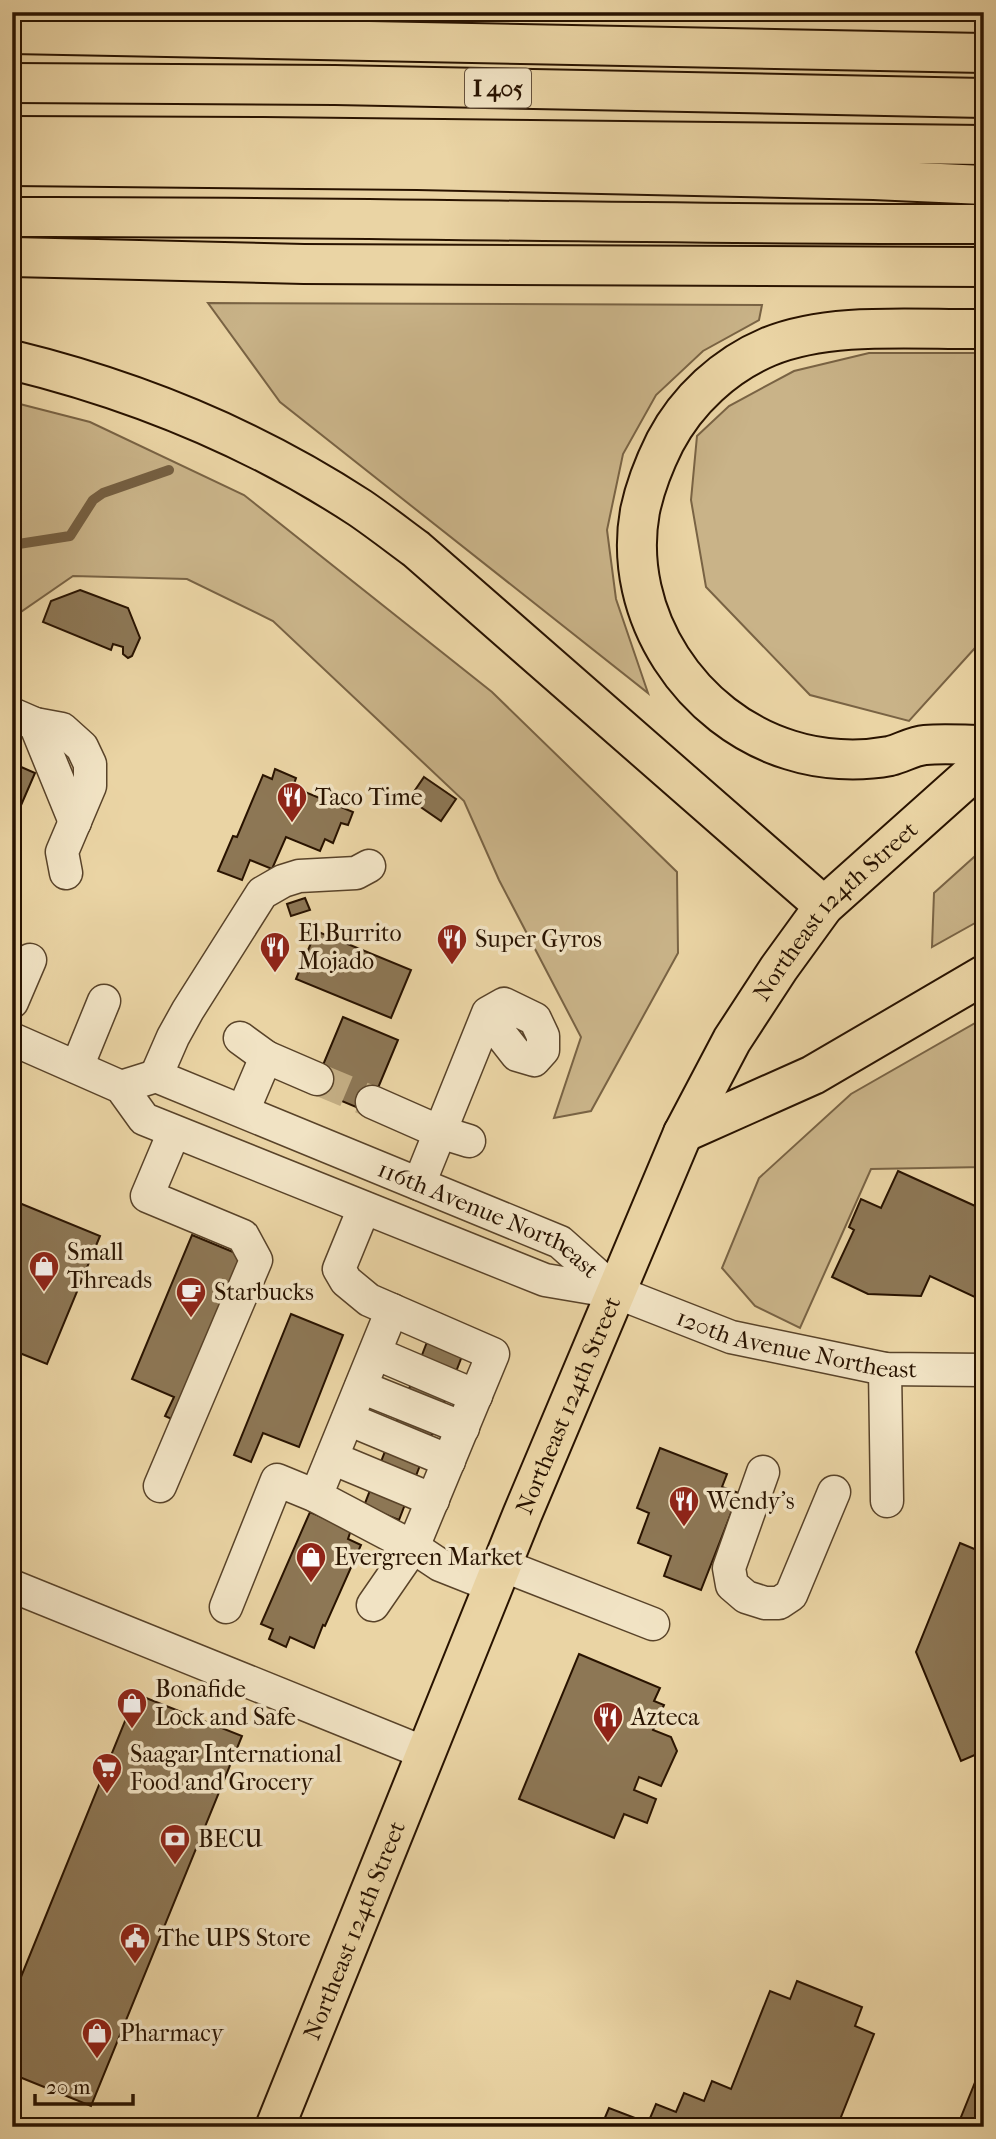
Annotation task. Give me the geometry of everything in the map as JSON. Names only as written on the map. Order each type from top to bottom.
[{"type":"main road","name":"I 405","points":[[12,34],[984,53]]},
{"type":"main road","name":"I 405","points":[[12,83],[361,85],[984,98]]},
{"type":"main road","points":[[12,136],[984,145]]},
{"type":"main road","points":[[12,166],[431,170],[984,185]]},
{"type":"main road","points":[[12,217],[331,217],[799,225],[984,223]]},
{"type":"main road","points":[[12,257],[304,264],[984,267]]},
{"type":"main road","points":[[984,329],[854,330],[810,334],[768,347],[735,365],[703,390],[676,422],[652,467],[640,512],[637,557],[645,601],[661,642],[686,681],[720,715],[750,734],[790,750],[829,758],[890,756],[924,745],[984,746]]},
{"type":"main road","points":[[12,360],[62,372],[148,401],[207,425],[284,463],[360,508],[416,549],[824,905]]},
{"type":"main road","name":"Northeast 124th Street","points":[[275,2127],[425,1753],[683,1133],[732,1040],[824,905],[984,763]]},
{"type":"main road","points":[[683,1133],[813,1075],[984,975]]},
{"type":"street","points":[[24,719],[62,729],[82,747],[90,764],[90,786],[62,852],[66,873]]},
{"type":"street","points":[[12,1039],[121,1087],[156,1076],[188,1010],[261,893],[299,876],[356,873],[369,866]]},
{"type":"street","points":[[12,1002],[30,960]]},
{"type":"street","points":[[77,1068],[104,1001]]},
{"type":"street","points":[[419,1184],[454,1137],[485,1020]]},
{"type":"street","points":[[240,1038],[266,1057],[317,1079]]},
{"type":"street","points":[[243,1111],[266,1057]]},
{"type":"street","name":"116th Avenue Northeast","points":[[156,1076],[560,1242],[616,1292]]},
{"type":"street","name":"116th Avenue Northeast","points":[[121,1087],[144,1119],[174,1132],[545,1280],[616,1292]]},
{"type":"street","points":[[372,1102],[454,1137]]},
{"type":"street","points":[[160,1486],[256,1260],[243,1236],[147,1196],[174,1132]]},
{"type":"street","points":[[364,1208],[339,1269],[346,1281],[369,1300],[492,1354],[414,1547],[373,1605]]},
{"type":"street","name":"120th Avenue Northeast","points":[[616,1292],[731,1337],[885,1369],[984,1370]]},
{"type":"street","points":[[316,1496],[392,1310]]},
{"type":"street","points":[[375,1353],[476,1396]]},
{"type":"street","points":[[885,1369],[887,1501]]},
{"type":"street","points":[[361,1387],[463,1428]]},
{"type":"street","points":[[348,1419],[449,1461]]},
{"type":"street","points":[[332,1458],[433,1500]]},
{"type":"street","points":[[764,1472],[729,1568],[732,1585],[746,1597],[765,1603],[779,1603],[791,1595],[834,1492]]},
{"type":"street","points":[[226,1607],[277,1479],[316,1496],[414,1547],[439,1565],[498,1576],[653,1624]]},
{"type":"street","points":[[12,1586],[425,1753]]},
{"type":"shaded area","points":[[208,303],[762,305],[759,320],[703,351],[656,395],[623,454],[607,530],[616,599],[648,693],[280,402]]},
{"type":"shaded area","points":[[869,353],[984,353],[984,638],[909,721],[810,695],[706,587],[691,500],[697,436],[729,406],[794,371]]},
{"type":"shaded area","points":[[12,402],[90,422],[244,495],[492,692],[677,872],[678,953],[591,1111],[554,1118],[581,1037],[499,880],[464,801],[273,621],[187,579],[73,576],[12,618]]},
{"type":"shaded area","points":[[984,848],[984,918],[932,947],[934,893]]},
{"type":"shaded area","points":[[984,1018],[984,1167],[871,1169],[800,1328],[755,1306],[722,1268],[759,1178],[851,1094]]},
{"type":"building","points":[[80,590],[128,608],[140,638],[132,656],[128,658],[123,654],[123,647],[113,644],[111,650],[43,622],[51,601]]},
{"type":"building","points":[[12,763],[35,773],[12,826]]},
{"type":"building","name":"Taco Time","points":[[275,769],[296,778],[293,787],[353,812],[348,825],[341,823],[333,843],[325,839],[320,851],[286,837],[272,869],[250,860],[242,880],[218,871],[233,836],[237,837],[263,775],[272,779]]},
{"type":"building","points":[[424,777],[456,799],[441,821],[409,799]]},
{"type":"building","points":[[305,898],[310,910],[291,916],[287,904]]},
{"type":"building","points":[[316,931],[411,970],[391,1018],[296,979]]},
{"type":"building","points":[[343,1017],[398,1040],[368,1112],[313,1089]]},
{"type":"building","points":[[898,1171],[984,1210],[984,1289],[979,1299],[930,1276],[921,1296],[868,1294],[832,1277],[854,1230],[849,1227],[861,1199],[881,1208]]},
{"type":"building","name":"Small Threads","points":[[12,1200],[100,1236],[47,1364],[12,1350]]},
{"type":"building","name":"Starbucks","points":[[192,1235],[250,1259],[178,1422],[165,1416],[174,1397],[132,1379]]},
{"type":"building","points":[[291,1314],[343,1335],[299,1447],[263,1433],[251,1462],[234,1455]]},
{"type":"building","points":[[427,1342],[462,1356],[399,1520],[364,1506]]},
{"type":"building","name":"Wendy's","points":[[660,1448],[727,1474],[722,1487],[739,1493],[701,1590],[664,1576],[671,1556],[638,1543],[649,1513],[637,1508]]},
{"type":"building","name":"Evergreen Market","points":[[310,1512],[351,1530],[348,1539],[361,1545],[314,1648],[290,1637],[286,1647],[269,1639],[273,1629],[261,1624]]},
{"type":"building","points":[[960,1543],[984,1553],[984,1751],[961,1761],[916,1652]]},
{"type":"building","name":"Azteca","points":[[579,1654],[660,1688],[654,1701],[664,1705],[653,1730],[671,1737],[677,1751],[661,1786],[639,1777],[634,1790],[656,1799],[647,1823],[624,1814],[614,1838],[519,1799]]},
{"type":"building","points":[[136,1694],[242,1736],[91,2106],[12,2074],[12,1999]]},
{"type":"building","points":[[797,1981],[862,2007],[855,2026],[874,2034],[837,2127],[601,2127],[609,2108],[648,2123],[656,2104],[676,2112],[684,2093],[704,2101],[712,2081],[731,2089],[770,1991],[790,1999]]},
{"type":"building","points":[[984,2060],[984,2127],[957,2127]]},
{"type":"waterway","points":[[12,545],[70,536],[93,500],[103,493],[169,470]]},
{"type":"tunnel","points":[[317,1079],[372,1102]]},
{"type":"place","name":"Taco Time","points":[[292,824]]},
{"type":"place","name":"Super Gyros","points":[[452,966]]},
{"type":"place","name":"El Burrito Mojado","points":[[275,974]]},
{"type":"place","name":"Small Threads","points":[[44,1293]]},
{"type":"place","name":"Starbucks","points":[[191,1319]]},
{"type":"place","name":"Wendy's","points":[[684,1528]]},
{"type":"place","name":"Evergreen Market","points":[[311,1584]]},
{"type":"place","name":"Bonafide Lock and Safe","points":[[132,1730]]},
{"type":"place","name":"Azteca","points":[[608,1744]]},
{"type":"place","name":"Saagar International Food and Grocery","points":[[107,1795]]},
{"type":"place","name":"BECU","points":[[175,1866]]},
{"type":"place","name":"The UPS Store","points":[[135,1965]]},
{"type":"place","name":"Pharmacy","points":[[97,2060]]}]
